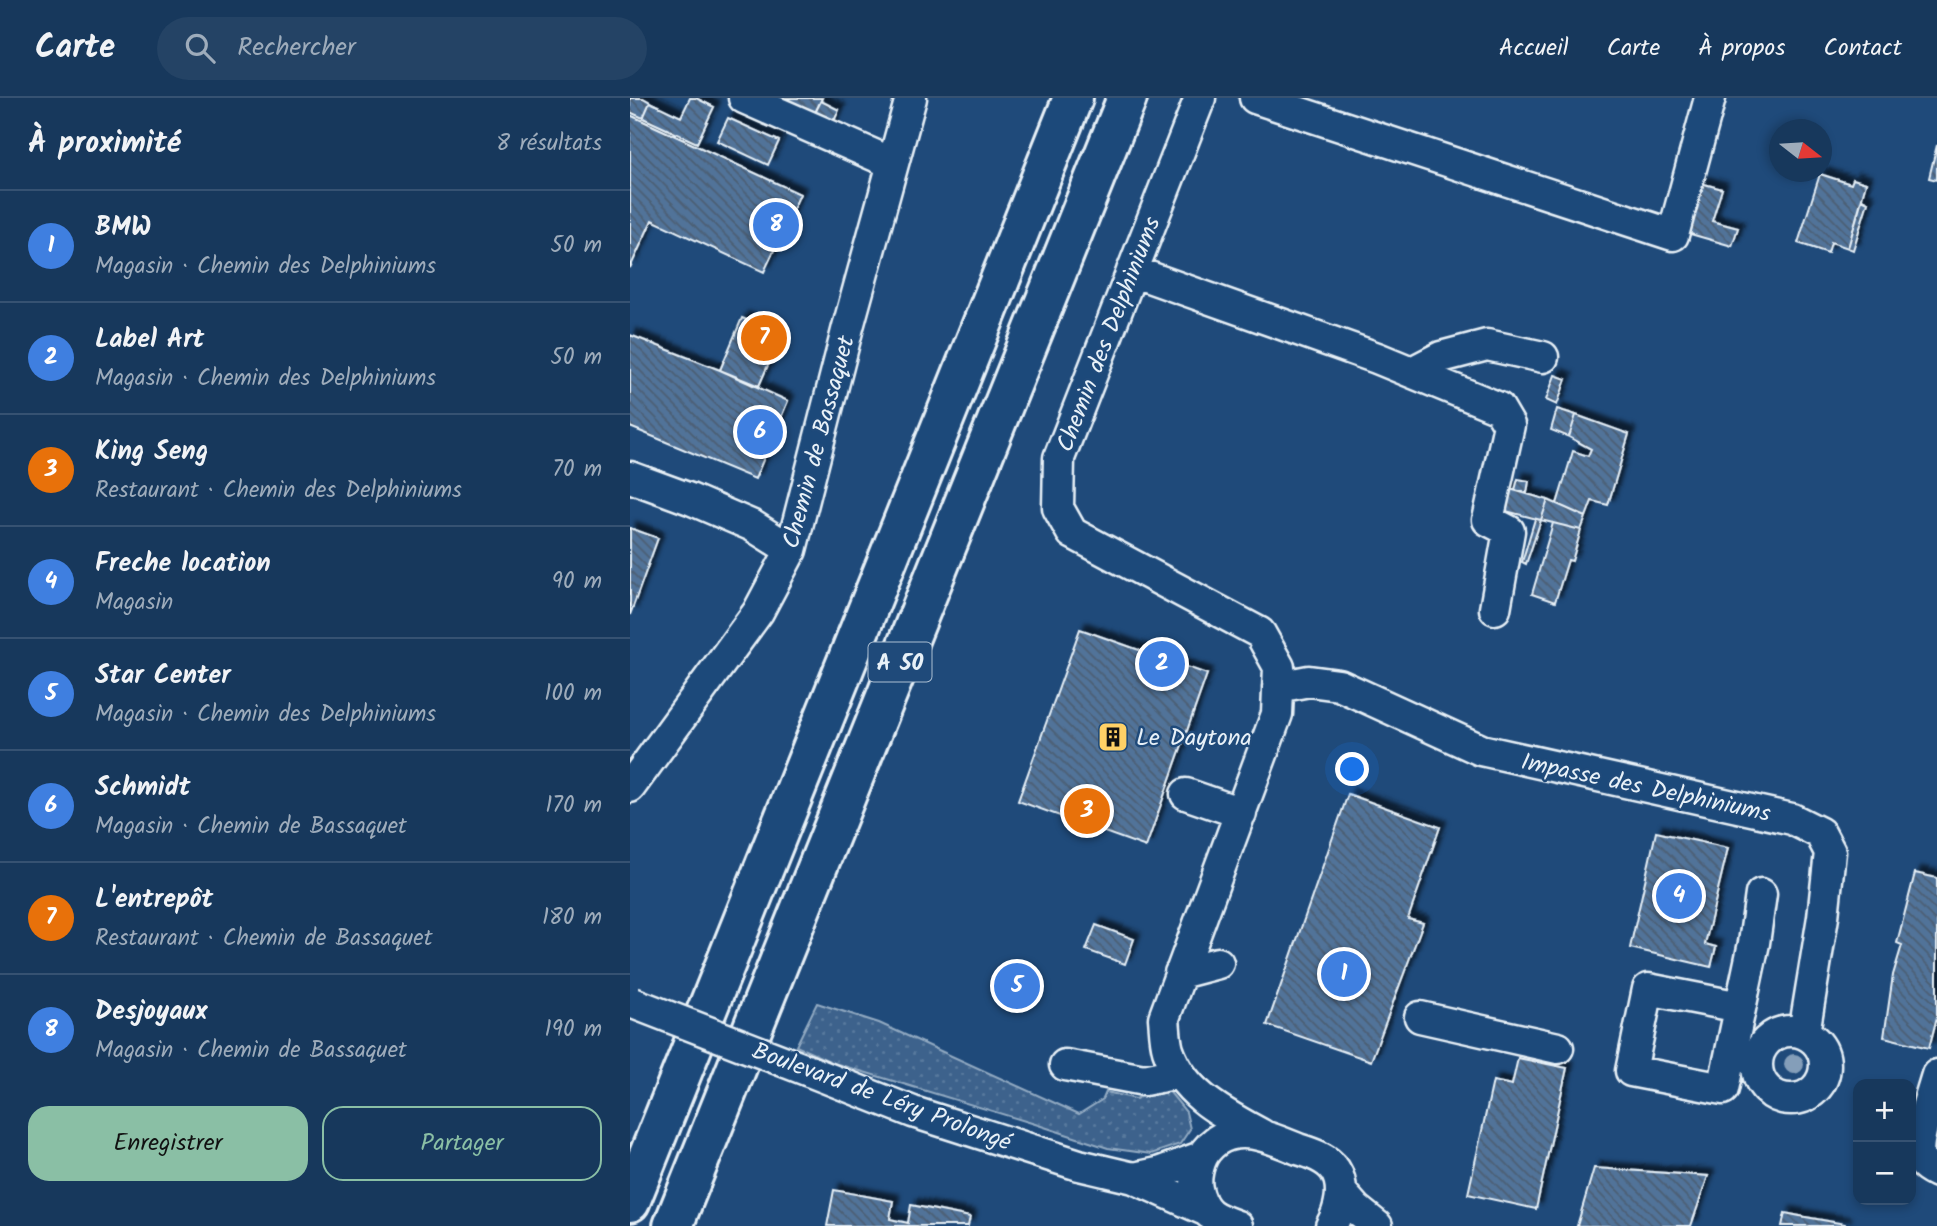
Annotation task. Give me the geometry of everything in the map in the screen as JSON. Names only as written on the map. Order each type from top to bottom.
[{"type":"highway","name":"A 50","points":[[630,1202],[1073,98]]},
{"type":"highway","name":"A 50","points":[[673,1226],[1127,98]]},
{"type":"highway","points":[[630,1144],[707,954],[872,601]]},
{"type":"street","points":[[744,98],[892,163]]},
{"type":"street","name":"Chemin de Bassaquet","points":[[630,787],[758,612],[791,550],[911,98]]},
{"type":"street","name":"Chemin des Delphiniums","points":[[1200,98],[1059,458],[1058,508],[1072,533],[1260,634],[1279,667],[1277,714],[1164,1018],[1168,1048],[1179,1073],[1200,1097],[1262,1135]]},
{"type":"street","points":[[1255,98],[1672,235],[1710,98]]},
{"type":"street","points":[[1132,271],[1377,358],[1499,408],[1509,425],[1489,520],[1509,531],[1495,609]]},
{"type":"street","points":[[1412,372],[1441,356],[1487,345],[1543,357]]},
{"type":"street","points":[[630,477],[754,526],[791,550]]},
{"type":"street","points":[[630,499],[690,499]]},
{"type":"street","name":"Impasse des Delphiniums","points":[[1278,687],[1309,681],[1339,685],[1478,762],[1792,819],[1820,833],[1830,852],[1823,917],[1804,1033]]},
{"type":"street","points":[[1186,794],[1241,813]]},
{"type":"street","points":[[1740,1007],[1761,894]]},
{"type":"street","points":[[1180,973],[1218,963]]},
{"type":"street","name":"Boulevard de Léry Prolongé","points":[[631,1002],[926,1116],[1079,1165],[1134,1178],[1237,1226]]},
{"type":"street","points":[[1420,1017],[1558,1048]]},
{"type":"street","points":[[1065,1065],[1144,1080],[1179,1073]]},
{"type":"street","points":[[1937,1076],[1918,1154],[1921,1162],[1937,1172]]},
{"type":"street","name":"Chemin des Delphiniums","points":[[1200,1097],[1211,1128],[1208,1150]]},
{"type":"street","name":"Boulevard de Léry Prolongé","points":[[1134,1178],[1158,1173],[1208,1150],[1231,1134],[1262,1135]]},
{"type":"street","points":[[1262,1135],[1317,1156],[1336,1170],[1340,1180],[1340,1192],[1338,1213],[1331,1226]]},
{"type":"street","points":[[1203,1209],[1196,1185],[1197,1172],[1208,1150]]},
{"type":"street","points":[[1340,1192],[1377,1226]]},
{"type":"shaded area","points":[[817,1003],[879,1023],[1079,1114],[1103,1099],[1106,1092],[1136,1099],[1164,1085],[1186,1112],[1190,1129],[1180,1144],[1151,1154],[1108,1148],[834,1063],[796,1046]]},
{"type":"building","points":[[630,98],[643,98],[650,102],[643,118],[630,112]]},
{"type":"building","points":[[690,98],[696,98],[714,107],[697,143],[643,118],[650,102],[681,117]]},
{"type":"building","points":[[768,98],[822,98],[811,121]]},
{"type":"building","points":[[821,101],[839,110],[830,130],[811,121]]},
{"type":"building","points":[[630,115],[800,194],[764,272],[652,220],[630,268]]},
{"type":"building","points":[[728,118],[779,141],[768,165],[717,141]]},
{"type":"building","points":[[1937,145],[1937,180],[1929,178]]},
{"type":"building","points":[[1832,178],[1851,184],[1853,179],[1866,183],[1848,248],[1831,242],[1828,253],[1798,243],[1817,182],[1832,182]]},
{"type":"building","points":[[1701,183],[1722,189],[1712,221],[1738,228],[1732,246],[1687,233]]},
{"type":"building","points":[[1862,199],[1868,202],[1853,250],[1848,248]]},
{"type":"building","points":[[742,318],[781,335],[759,386],[720,370]]},
{"type":"building","points":[[630,335],[720,370],[788,401],[755,479],[630,427]]},
{"type":"building","points":[[1555,375],[1566,379],[1557,405],[1546,400]]},
{"type":"building","points":[[1557,409],[1576,415],[1569,437],[1551,430]]},
{"type":"building","points":[[1576,415],[1629,434],[1608,505],[1592,501],[1586,517],[1557,504],[1573,451],[1588,456],[1591,449],[1569,437]]},
{"type":"building","points":[[1518,479],[1529,481],[1527,493],[1515,490]]},
{"type":"building","points":[[1506,488],[1548,500],[1541,520],[1502,510]]},
{"type":"building","points":[[1548,500],[1586,517],[1581,530],[1541,520]]},
{"type":"building","points":[[1535,519],[1541,520],[1526,564],[1522,562]]},
{"type":"building","points":[[1553,523],[1581,530],[1555,602],[1532,594]]},
{"type":"building","points":[[630,528],[658,538],[630,615]]},
{"type":"building","name":"Le Daytona","points":[[1080,629],[1207,674],[1146,847],[1018,801]]},
{"type":"building","points":[[1348,794],[1440,827],[1408,919],[1423,923],[1371,1061],[1267,1025]]},
{"type":"building","points":[[1656,832],[1728,848],[1705,944],[1716,947],[1711,967],[1630,948]]},
{"type":"building","points":[[1915,873],[1937,878],[1937,1017],[1929,1048],[1884,1037],[1893,975],[1902,945],[1897,943]]},
{"type":"building","points":[[1096,925],[1134,939],[1125,964],[1086,950]]},
{"type":"building","points":[[1518,1058],[1567,1068],[1536,1209],[1468,1194],[1493,1081],[1512,1085]]},
{"type":"building","points":[[1594,1168],[1708,1176],[1691,1226],[1577,1226]]},
{"type":"building","points":[[834,1190],[893,1201],[890,1219],[908,1223],[911,1205],[970,1217],[968,1226],[827,1226]]},
{"type":"building","points":[[1785,1213],[1845,1224],[1845,1226],[1782,1226]]},
{"type":"place","name":"Desjoyaux","points":[[776,225]]},
{"type":"place","name":"L'entrepôt","points":[[764,338]]},
{"type":"place","name":"Schmidt","points":[[760,432]]},
{"type":"place","name":"Label Art","points":[[1162,664]]},
{"type":"place","name":"Le Daytona","points":[[1113,737]]},
{"type":"place","name":"King Seng","points":[[1087,811]]},
{"type":"place","name":"Freche location","points":[[1679,896]]},
{"type":"place","name":"BMW","points":[[1344,974]]},
{"type":"place","name":"Star Center","points":[[1017,986]]}]
